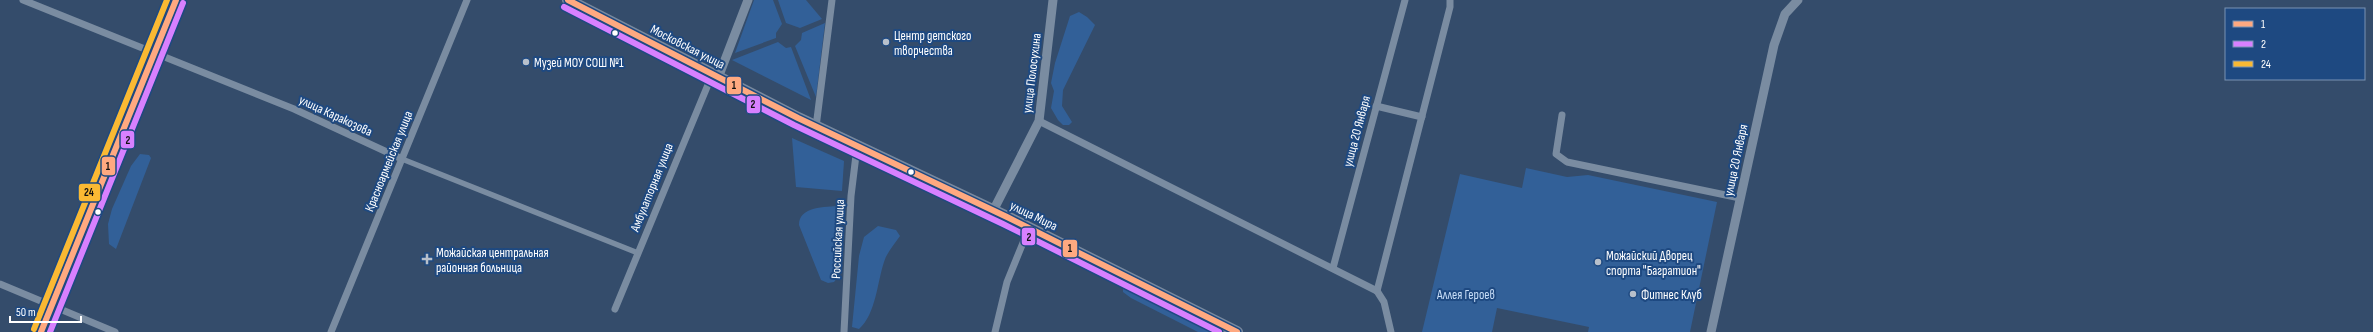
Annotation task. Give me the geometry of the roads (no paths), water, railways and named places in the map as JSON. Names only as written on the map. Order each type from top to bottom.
[{"type":"main road","points":[[42,332],[176,0]]},
{"type":"main road","name":"Московская улица","points":[[568,0],[816,127]]},
{"type":"main road","name":"улица Мира","points":[[816,127],[1029,228],[1237,332]]},
{"type":"street","name":"улица Каракозова","points":[[24,0],[294,109],[402,159],[638,253]]},
{"type":"street","name":"Красноармейская улица","points":[[331,332],[467,0]]},
{"type":"street","name":"Амбулаторная улица","points":[[615,309],[748,0]]},
{"type":"street","points":[[816,127],[832,0]]},
{"type":"street","name":"улица Полосухина","points":[[993,211],[1039,121],[1053,0]]},
{"type":"street","name":"улица 20 Января","points":[[1333,268],[1405,0]]},
{"type":"street","points":[[1377,291],[1422,117],[1450,0]]},
{"type":"street","name":"улица 20 Января","points":[[1711,332],[1774,45],[1785,14],[1798,0]]},
{"type":"street","points":[[1376,106],[1422,117]]},
{"type":"street","points":[[1562,115],[1556,154],[1566,162],[1740,198]]},
{"type":"street","points":[[1039,121],[1229,215],[1377,291],[1384,302],[1392,332]]},
{"type":"street","name":"Российская улица","points":[[844,332],[851,196],[857,147]]},
{"type":"street","points":[[995,332],[1007,282],[1029,228]]},
{"type":"street","points":[[0,284],[115,332]]},
{"type":"place","name":"Центр детского творчества","points":[[886,42]]},
{"type":"place","name":"Музей МОУ СОШ №1","points":[[526,62]]},
{"type":"place","name":"Можайская центральная районная больница","points":[[427,259]]},
{"type":"place","name":"Можайский Дворец спорта \"Багратион\"","points":[[1598,262]]},
{"type":"place","name":"Фитнес Клуб","points":[[1633,294]]},
{"type":"park label","name":"Аллея Героев","points":[[1466,294]]}]
